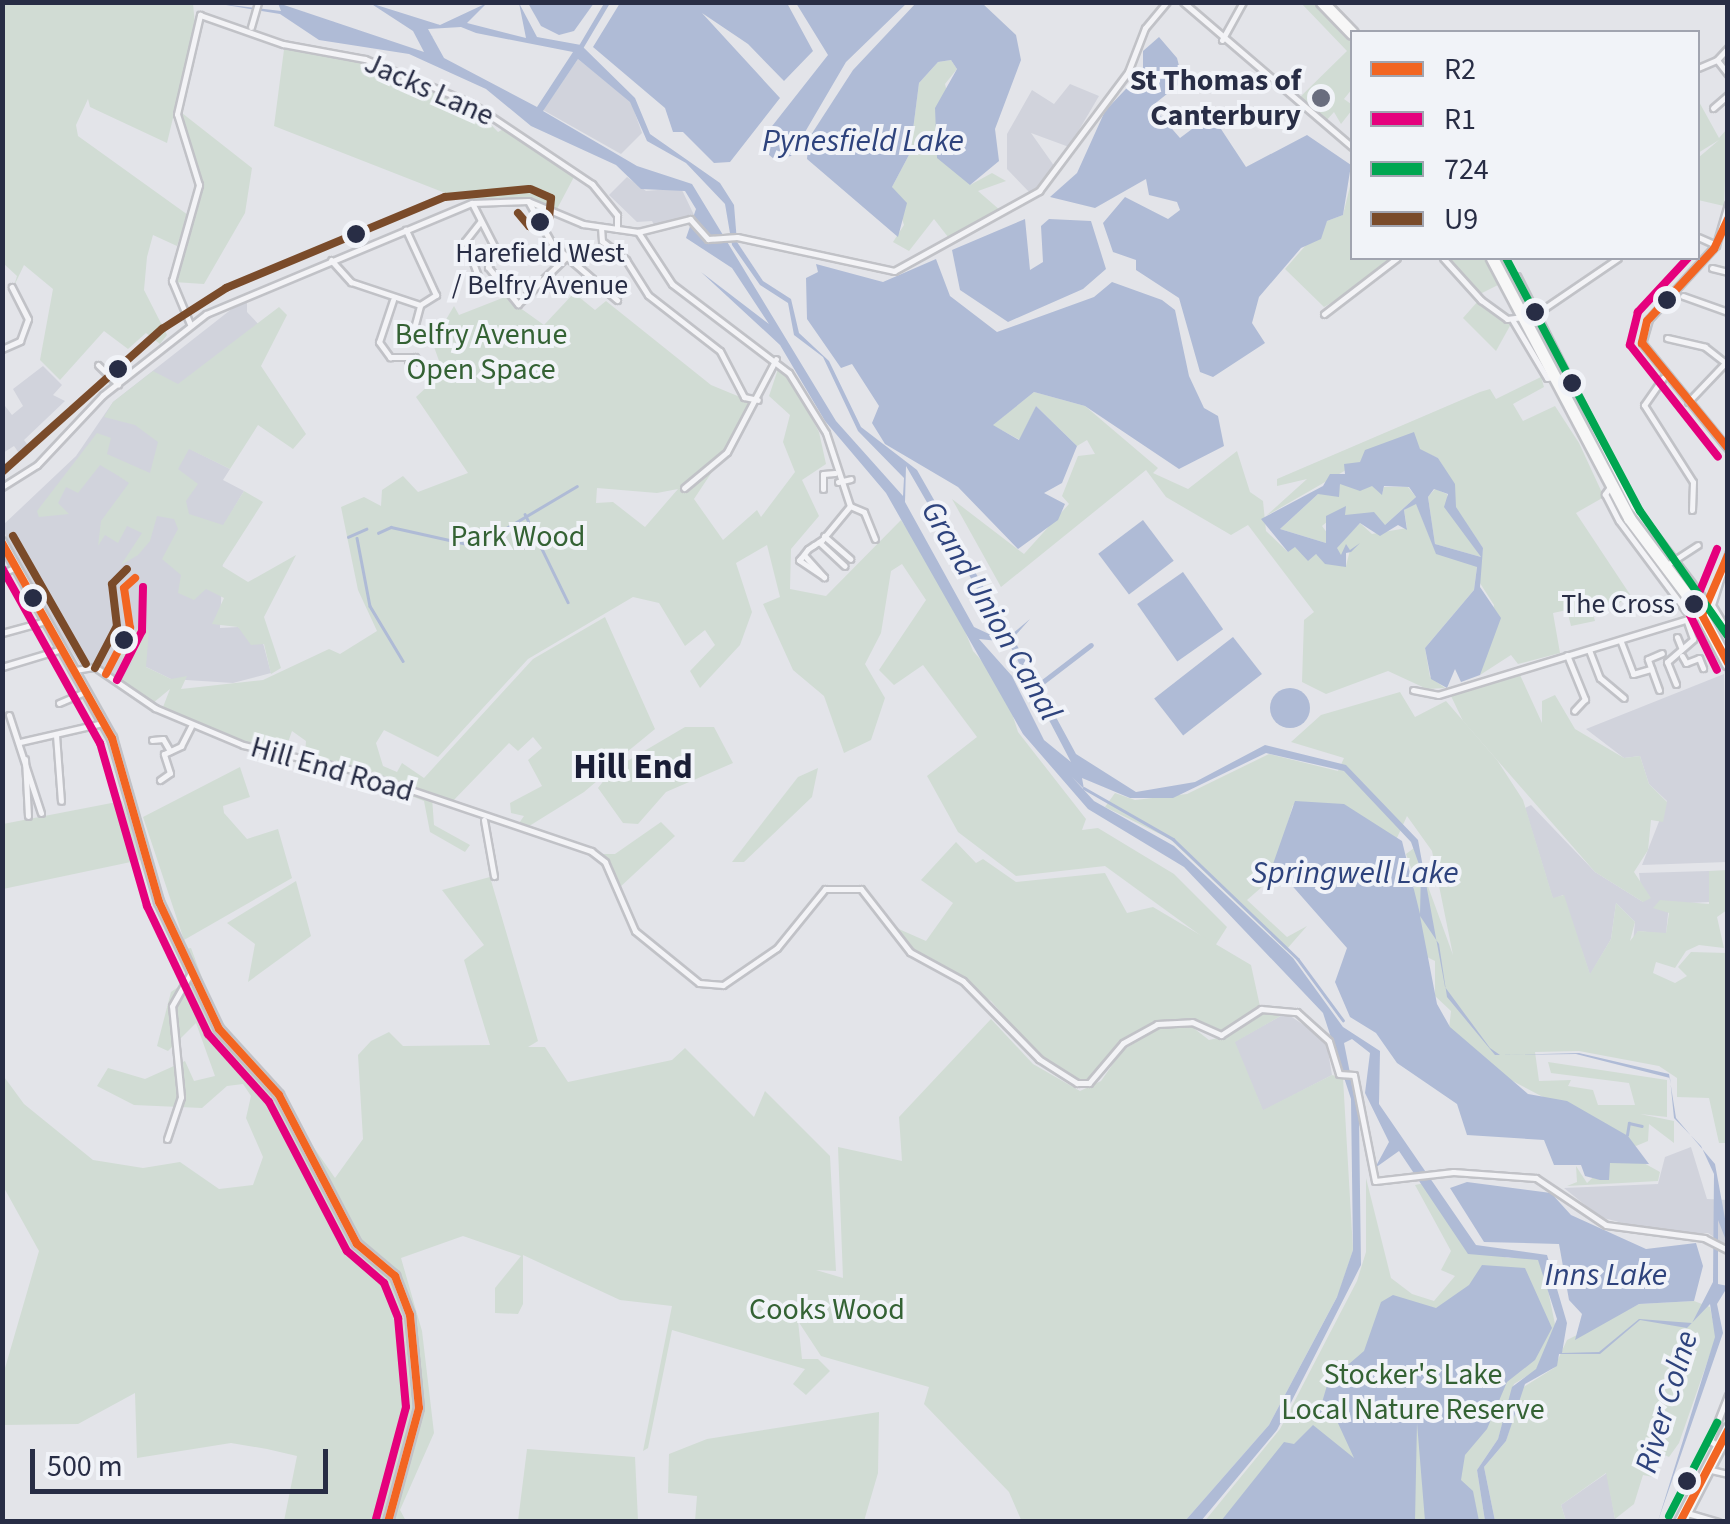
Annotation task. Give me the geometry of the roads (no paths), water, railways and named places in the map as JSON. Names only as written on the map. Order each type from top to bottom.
[{"type":"main road","points":[[1322,2],[1350,31]]},
{"type":"main road","points":[[1493,260],[1612,479],[1701,614],[1728,664]]},
{"type":"main road","points":[[1682,1517],[1703,1468],[1728,1429]]},
{"type":"street","points":[[251,27],[258,2]]},
{"type":"street","points":[[2,486],[38,466],[118,384],[190,324],[331,260],[472,203],[528,201],[601,227],[638,232],[694,221],[708,238],[729,236],[882,273],[1028,202],[1128,72],[1145,28],[1167,2]]},
{"type":"street","points":[[1183,2],[1222,40],[1350,145]]},
{"type":"street","points":[[1222,40],[1243,2]]},
{"type":"street","name":"Jacks Lane","points":[[190,324],[172,281],[199,185],[178,114],[200,15],[251,27],[283,44],[365,59],[471,103],[592,184],[617,216],[617,229]]},
{"type":"street","points":[[1700,67],[1718,60],[1728,48]]},
{"type":"street","points":[[1718,60],[1728,74]]},
{"type":"street","points":[[1712,108],[1728,95]]},
{"type":"street","points":[[528,201],[566,257],[618,300]]},
{"type":"street","points":[[472,203],[496,250],[488,267],[518,304],[566,257]]},
{"type":"street","points":[[1728,204],[1716,246],[1644,326],[1644,350],[1728,449]]},
{"type":"street","points":[[465,234],[480,222]]},
{"type":"street","points":[[601,227],[602,240],[626,260],[637,282],[720,351],[744,397],[758,400]]},
{"type":"street","points":[[406,230],[436,295],[420,306],[414,332]]},
{"type":"street","points":[[456,231],[465,234]]},
{"type":"street","points":[[638,232],[672,284],[776,359],[826,433],[835,473],[850,506],[864,512],[874,538],[884,529]]},
{"type":"street","points":[[465,234],[482,287]]},
{"type":"street","points":[[1700,237],[1716,246]]},
{"type":"street","points":[[331,260],[351,282],[393,300],[420,306]]},
{"type":"street","points":[[1324,314],[1393,260]]},
{"type":"street","points":[[1445,260],[1474,295],[1521,313]]},
{"type":"street","points":[[1521,313],[1614,260]]},
{"type":"street","points":[[1712,268],[1728,272]]},
{"type":"street","points":[[1517,276],[1521,313],[1612,479],[1701,614]]},
{"type":"street","points":[[2,349],[20,341],[28,318],[12,288]]},
{"type":"street","points":[[1683,296],[1728,312]]},
{"type":"street","points":[[393,300],[379,342],[390,358],[408,361]]},
{"type":"street","points":[[1666,338],[1705,347],[1727,363],[1688,402]]},
{"type":"street","points":[[684,488],[727,452],[758,400],[776,359]]},
{"type":"street","points":[[98,365],[118,384]]},
{"type":"street","points":[[1664,377],[1644,405],[1693,482],[1692,510]]},
{"type":"street","points":[[824,490],[823,474],[835,473]]},
{"type":"street","points":[[838,482],[852,479]]},
{"type":"street","points":[[802,556],[850,506]]},
{"type":"street","points":[[819,542],[847,562],[824,536]]},
{"type":"street","points":[[2,542],[103,723],[133,797],[160,902],[226,1039],[280,1095],[357,1244],[395,1276],[414,1352],[418,1408],[388,1522]]},
{"type":"street","points":[[1670,563],[1698,545]]},
{"type":"street","points":[[1681,647],[1693,639],[1701,614],[1724,573],[1728,554]]},
{"type":"street","points":[[802,556],[824,577],[802,556]]},
{"type":"street","points":[[2,572],[17,567]]},
{"type":"street","points":[[1413,690],[1438,695],[1701,614],[1725,617],[1728,632]]},
{"type":"street","points":[[2,633],[46,622]]},
{"type":"street","points":[[1677,637],[1686,663],[1699,658],[1703,668]]},
{"type":"street","points":[[1620,642],[1633,674],[1651,669]]},
{"type":"street","points":[[2,668],[62,649]]},
{"type":"street","points":[[1589,650],[1600,678],[1624,698]]},
{"type":"street","points":[[1660,690],[1648,659],[1662,653]]},
{"type":"street","points":[[1567,655],[1585,699],[1574,711]]},
{"type":"street","points":[[1676,684],[1667,662],[1682,656]]},
{"type":"street","name":"Hill End Road","points":[[75,670],[95,667],[191,726],[349,769],[484,820],[600,856],[635,931],[699,983],[724,985],[777,948],[825,890],[838,884],[877,901],[910,952],[963,981],[1039,1059],[1078,1083],[1100,1075],[1123,1043],[1157,1024],[1192,1022],[1221,1035],[1262,1009],[1312,1020],[1342,1074],[1351,1072],[1368,1175],[1390,1184],[1428,1175],[1542,1180],[1606,1224],[1713,1242],[1728,1250]]},
{"type":"street","points":[[59,702],[88,691]]},
{"type":"street","points":[[9,715],[40,813]]},
{"type":"street","points":[[20,742],[103,723]]},
{"type":"street","points":[[160,780],[170,773],[163,761],[191,726]]},
{"type":"street","points":[[56,734],[61,801]]},
{"type":"street","points":[[152,740],[163,738],[170,751]]},
{"type":"street","points":[[25,756],[28,816]]},
{"type":"street","points":[[26,807],[40,804]]},
{"type":"street","points":[[484,820],[494,876]]},
{"type":"street","points":[[167,1139],[182,1093],[172,1006],[192,971]]},
{"type":"street","points":[[1718,1445],[1710,1441],[1728,1395]]},
{"type":"street","points":[[1703,1468],[1728,1474]]},
{"type":"street","points":[[1682,1517],[1718,1522]]},
{"type":"water","points":[[214,3],[281,11],[278,3],[424,52],[413,31],[370,3],[440,25],[487,3],[467,23],[526,38],[519,3],[537,37],[581,45],[635,98],[650,134],[720,183],[734,205],[737,242],[763,281],[791,299],[799,333],[829,361],[861,427],[917,470],[1011,635],[1030,619],[1013,638],[1076,754],[1136,792],[1195,782],[1265,745],[1346,765],[1418,840],[1436,940],[1420,916],[1437,1004],[1450,1027],[1528,1094],[1567,1101],[1628,1136],[1649,1164],[1610,1163],[1609,1180],[1600,1180],[1585,1176],[1581,1165],[1554,1165],[1544,1140],[1467,1135],[1457,1104],[1397,1063],[1376,1033],[1350,1017],[1335,982],[1347,948],[1273,864],[1295,801],[1344,804],[1402,841],[1420,914],[1421,870],[1411,842],[1344,771],[1266,753],[1173,798],[1130,798],[1082,778],[1084,789],[1072,777],[1094,801],[1174,846],[1293,958],[1343,1027],[1380,1051],[1379,1104],[1476,1245],[1547,1255],[1567,1323],[1562,1353],[1599,1352],[1639,1319],[1692,1323],[1687,1328],[1640,1320],[1600,1354],[1559,1354],[1557,1366],[1525,1384],[1506,1441],[1484,1467],[1495,1521],[1485,1521],[1477,1470],[1498,1439],[1512,1387],[1536,1369],[1557,1319],[1538,1260],[1468,1254],[1399,1151],[1375,1168],[1389,1142],[1365,1093],[1370,1053],[1352,1039],[1344,1043],[1359,1118],[1361,1265],[1277,1430],[1201,1521],[1185,1521],[1269,1425],[1337,1297],[1353,1250],[1351,1099],[1323,1013],[1184,867],[1088,809],[1023,734],[886,493],[825,421],[780,345],[701,272],[769,324],[732,268],[686,238],[696,209],[685,191],[641,189],[616,165],[531,126],[486,89],[409,54],[319,40],[280,14]],"holes":[[[461,27],[573,52],[537,107],[444,58],[428,29]],[[578,59],[630,102],[647,141],[686,163],[725,204],[732,245],[760,285],[788,303],[794,335],[823,357],[858,431],[904,478],[903,496],[836,421],[692,184],[637,166],[543,111]],[[906,466],[1004,641],[974,627],[905,502]],[[979,639],[1008,642],[1071,762],[1044,740],[1012,676]]]},
{"type":"water","points":[[528,3],[594,3],[574,31],[559,35],[541,26]]},
{"type":"water","points":[[620,3],[787,3],[813,51],[784,81],[748,44],[702,13],[780,98],[730,162],[714,163],[683,132],[673,132],[665,108],[593,47]]},
{"type":"water","points":[[796,3],[907,3],[846,62],[791,156],[774,159],[762,149],[769,130],[828,55]]},
{"type":"water","name":"Pynesfield Lake","points":[[916,3],[982,3],[1016,35],[1021,60],[995,129],[999,161],[970,185],[937,158],[935,108],[957,69],[951,60],[938,62],[919,83],[910,153],[892,187],[907,203],[898,237],[807,159],[809,138],[853,70]]},
{"type":"water","points":[[1159,37],[1177,58],[1183,81],[1152,106],[1180,138],[1204,120],[1221,129],[1246,167],[1307,135],[1350,164],[1343,215],[1327,221],[1321,239],[1301,248],[1259,297],[1252,323],[1265,343],[1213,377],[1200,372],[1179,298],[1136,270],[1136,260],[1113,252],[1103,223],[1125,197],[1168,219],[1180,210],[1177,202],[1149,195],[1146,179],[1095,208],[1050,197],[1077,173],[1105,111],[1143,71],[1143,51]]},
{"type":"water","points":[[1025,219],[1030,270],[1043,262],[1041,226],[1049,219],[1091,221],[1106,269],[1083,289],[1008,322],[960,290],[952,250]]},
{"type":"water","points":[[936,259],[950,296],[997,332],[1094,297],[1112,282],[1162,300],[1175,310],[1189,376],[1204,408],[1218,416],[1224,446],[1179,469],[1085,406],[1034,392],[993,425],[1019,440],[1036,406],[1077,446],[1062,483],[1044,493],[1065,504],[1058,520],[1018,549],[958,487],[885,444],[872,423],[879,406],[852,364],[841,368],[807,319],[806,278],[818,272],[816,264],[883,282]]},
{"type":"water","points":[[1414,432],[1420,449],[1438,458],[1455,484],[1456,507],[1483,548],[1480,587],[1501,618],[1480,675],[1461,682],[1455,669],[1447,688],[1431,679],[1425,648],[1474,590],[1477,567],[1436,554],[1416,504],[1404,510],[1407,530],[1398,525],[1380,536],[1360,523],[1337,548],[1341,555],[1346,544],[1350,550],[1360,543],[1346,553],[1346,567],[1325,564],[1316,554],[1308,561],[1295,547],[1288,552],[1261,519],[1323,486],[1330,474],[1345,474],[1344,464],[1360,462],[1365,450]],"holes":[[[1340,484],[1360,491],[1372,486],[1382,495],[1384,486],[1409,487],[1416,497],[1385,525],[1374,512],[1345,515],[1346,506],[1326,516],[1326,543],[1280,529],[1318,494],[1339,497]],[[1434,489],[1448,494],[1444,507],[1481,557],[1435,544],[1428,497]]]},
{"type":"water","points":[[1143,520],[1174,561],[1129,594],[1098,554]]},
{"type":"water","points":[[1183,572],[1223,629],[1177,661],[1137,604]]},
{"type":"water","points":[[1233,637],[1262,674],[1183,736],[1154,699]]},
{"type":"water","points":[[1290,688],[1304,694],[1310,708],[1304,722],[1290,728],[1276,722],[1270,708],[1276,694]]},
{"type":"water","points":[[1446,988],[1490,1048],[1500,1055],[1495,1055],[1447,997]]},
{"type":"water","points":[[1579,1053],[1669,1074],[1670,1078],[1576,1054],[1505,1055]]},
{"type":"water","points":[[1703,1149],[1715,1164],[1728,1235],[1727,1243],[1718,1220],[1718,1284],[1728,1286],[1717,1304],[1723,1333],[1658,1521],[1715,1337],[1710,1304],[1692,1323],[1713,1282],[1714,1174]]},
{"type":"water","name":"Inns Lake","points":[[1467,1182],[1551,1193],[1571,1215],[1646,1249],[1696,1243],[1703,1266],[1694,1301],[1639,1304],[1575,1340],[1582,1314],[1569,1300],[1559,1244],[1484,1242],[1450,1188]]},
{"type":"water","name":"Stocker's Lake Local Nature Reserve","points":[[1482,1265],[1525,1268],[1552,1328],[1535,1360],[1507,1382],[1487,1429],[1465,1455],[1461,1480],[1473,1491],[1479,1521],[1425,1521],[1417,1423],[1415,1521],[1221,1521],[1284,1442],[1294,1444],[1313,1425],[1354,1458],[1337,1421],[1318,1416],[1328,1382],[1364,1351],[1381,1302],[1393,1295],[1436,1308],[1469,1285]]},
{"type":"waterway","points":[[578,51],[607,2]]},
{"type":"waterway","points":[[378,533],[391,527],[476,546],[577,486]]},
{"type":"waterway","points":[[525,514],[568,602]]},
{"type":"waterway","points":[[348,537],[366,529]]},
{"type":"waterway","points":[[357,538],[370,606],[403,661]]},
{"type":"waterway","name":"Grand Union Canal","points":[[1036,687],[1091,645]]},
{"type":"waterway","name":"Springwell Lake","points":[[1084,788],[1173,839],[1298,959],[1343,1020]]},
{"type":"waterway","points":[[1627,1135],[1629,1123],[1642,1126]]},
{"type":"place","name":"St Thomas of Canterbury","points":[[1321,98]]},
{"type":"place","name":"Harefield West / Belfry Avenue","points":[[540,222]]},
{"type":"place","name":"The Cross","points":[[1694,604]]},
{"type":"district","name":"Hill End","points":[[633,767]]},
{"type":"park label","name":"Belfry Avenue Open Space","points":[[481,352]]},
{"type":"park label","name":"Park Wood","points":[[518,537]]},
{"type":"park label","name":"Cooks Wood","points":[[827,1310]]},
{"type":"water label","name":"River Colne","points":[[1667,1402]]}]
